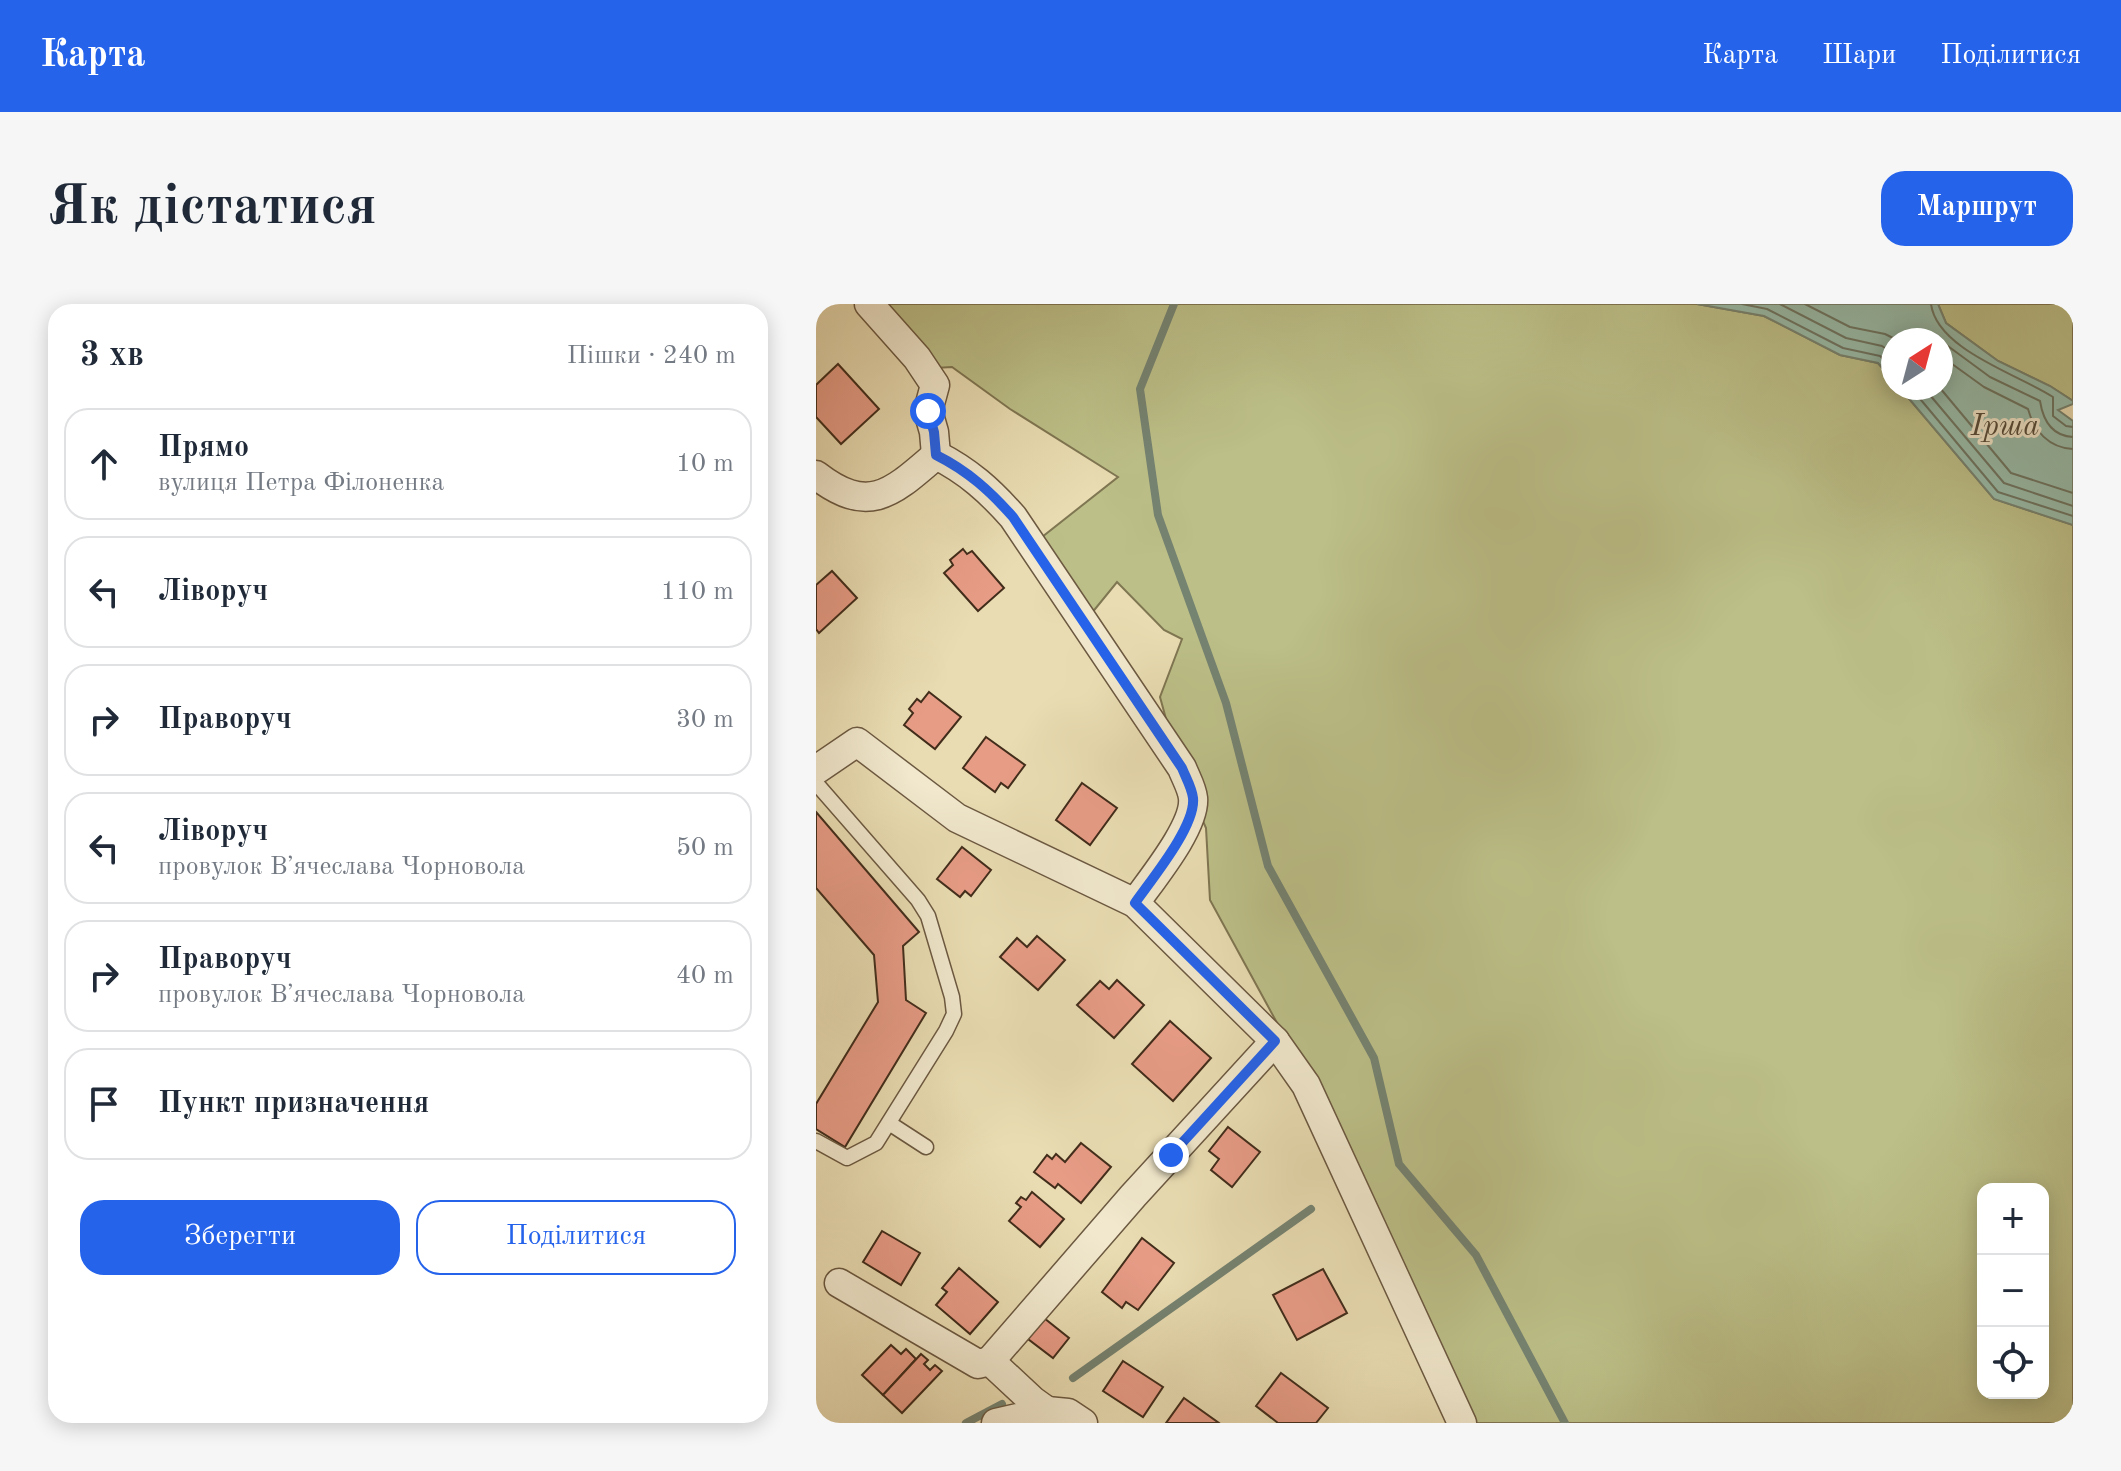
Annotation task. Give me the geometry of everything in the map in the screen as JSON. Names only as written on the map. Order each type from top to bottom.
[{"type":"street","points":[[869,304],[917,358],[935,385],[928,411],[936,455]]},
{"type":"street","points":[[816,475],[833,488],[855,497],[869,498],[886,493],[936,455]]},
{"type":"street","points":[[936,455],[962,468],[991,492],[1013,517],[1182,768],[1190,787],[1193,807],[1186,826],[1135,903]]},
{"type":"street","points":[[816,770],[857,742],[957,818],[1135,903],[1275,1041],[1306,1085],[1462,1423]]},
{"type":"street","points":[[839,1283],[978,1364],[990,1361],[1133,1196],[1275,1041]]},
{"type":"street","points":[[990,1361],[1047,1411]]},
{"type":"street","points":[[996,1423],[1047,1411],[1068,1413],[1083,1423]]},
{"type":"lane","points":[[816,783],[918,900],[935,936],[954,1014],[876,1143],[847,1158],[816,1141]]},
{"type":"lane","points":[[889,1123],[926,1147]]},
{"type":"green space","points":[[874,304],[1697,304],[1764,316],[1840,355],[1878,363],[1881,366],[1881,400],[1910,400],[1994,499],[2073,525],[2073,1423],[1471,1423],[1282,1032],[1210,900],[1206,828],[1179,766],[1160,697],[1182,639],[1164,630],[1117,582],[1087,619],[1037,541],[1118,477],[1010,409],[952,367],[918,369]]},
{"type":"green space","points":[[1938,304],[2073,304],[2073,401],[2050,386],[1998,361],[1946,323]]},
{"type":"water","name":"Ірша","points":[[1697,304],[1938,304],[1946,323],[1953,328],[1881,328],[1881,366],[1878,363],[1840,355],[1764,316]]},
{"type":"water","name":"Ірша","points":[[1953,328],[1998,361],[2050,386],[2073,401],[2073,404],[2058,410],[2073,421],[2073,525],[1994,499],[1910,400],[1953,400]]},
{"type":"building","points":[[838,364],[879,409],[841,444],[816,417],[816,385]]},
{"type":"building","points":[[963,549],[967,554],[972,551],[1004,588],[978,611],[944,573],[953,565],[950,560]]},
{"type":"building","points":[[832,571],[857,598],[819,633],[816,629],[816,585]]},
{"type":"building","points":[[929,692],[961,717],[935,749],[904,725],[913,713],[909,709],[917,699],[921,702]]},
{"type":"building","points":[[986,737],[1025,765],[1008,788],[1001,783],[995,792],[963,768]]},
{"type":"building","points":[[1082,783],[1117,808],[1090,845],[1056,820]]},
{"type":"building","points":[[816,812],[919,932],[903,946],[906,1000],[926,1013],[845,1147],[816,1129],[816,1104],[878,1002],[874,955],[816,888]]},
{"type":"building","points":[[962,847],[991,870],[971,896],[965,891],[960,897],[937,879]]},
{"type":"building","points":[[1037,936],[1065,960],[1038,990],[1000,957],[1017,938],[1027,947]]},
{"type":"building","points":[[1117,980],[1144,1005],[1114,1038],[1077,1005],[1100,981],[1109,989]]},
{"type":"building","points":[[1170,1021],[1211,1058],[1173,1101],[1132,1064]]},
{"type":"building","points":[[1228,1127],[1260,1152],[1232,1187],[1211,1170],[1219,1159],[1209,1151]]},
{"type":"building","points":[[1081,1143],[1111,1167],[1081,1203],[1058,1184],[1055,1188],[1034,1172],[1047,1155],[1052,1159],[1056,1154],[1065,1162]]},
{"type":"building","points":[[1032,1192],[1064,1219],[1040,1247],[1009,1221],[1021,1207],[1016,1203],[1021,1197],[1026,1200]]},
{"type":"building","points":[[882,1231],[920,1253],[901,1285],[863,1262]]},
{"type":"building","points":[[1142,1238],[1174,1263],[1138,1310],[1126,1302],[1122,1308],[1102,1292]]},
{"type":"building","points":[[959,1268],[998,1302],[970,1334],[936,1305],[947,1292],[942,1288]]},
{"type":"building","points":[[1323,1269],[1347,1313],[1297,1340],[1273,1295]]},
{"type":"building","points":[[1044,1318],[1069,1338],[1053,1358],[1028,1339]]},
{"type":"building","points":[[891,1345],[901,1354],[906,1349],[916,1359],[883,1395],[862,1375]]},
{"type":"building","points":[[921,1354],[928,1360],[924,1364],[930,1370],[935,1365],[942,1371],[902,1413],[883,1395]]},
{"type":"building","points":[[1123,1361],[1163,1387],[1143,1417],[1103,1391]]},
{"type":"building","points":[[1281,1373],[1328,1408],[1316,1423],[1278,1423],[1256,1406]]},
{"type":"building","points":[[1184,1398],[1219,1423],[1166,1423]]},
{"type":"waterway","points":[[1174,304],[1140,389],[1158,515],[1226,703],[1268,866],[1374,1058],[1399,1164],[1476,1255],[1565,1423]]},
{"type":"waterway","points":[[1073,1378],[1311,1209]]},
{"type":"waterway","points":[[966,1423],[1002,1404]]},
{"type":"route","points":[[928,411],[936,455],[962,468],[991,492],[1013,517],[1182,768],[1190,787],[1193,807],[1186,826],[1135,903],[1275,1041],[1171,1155]]}]
